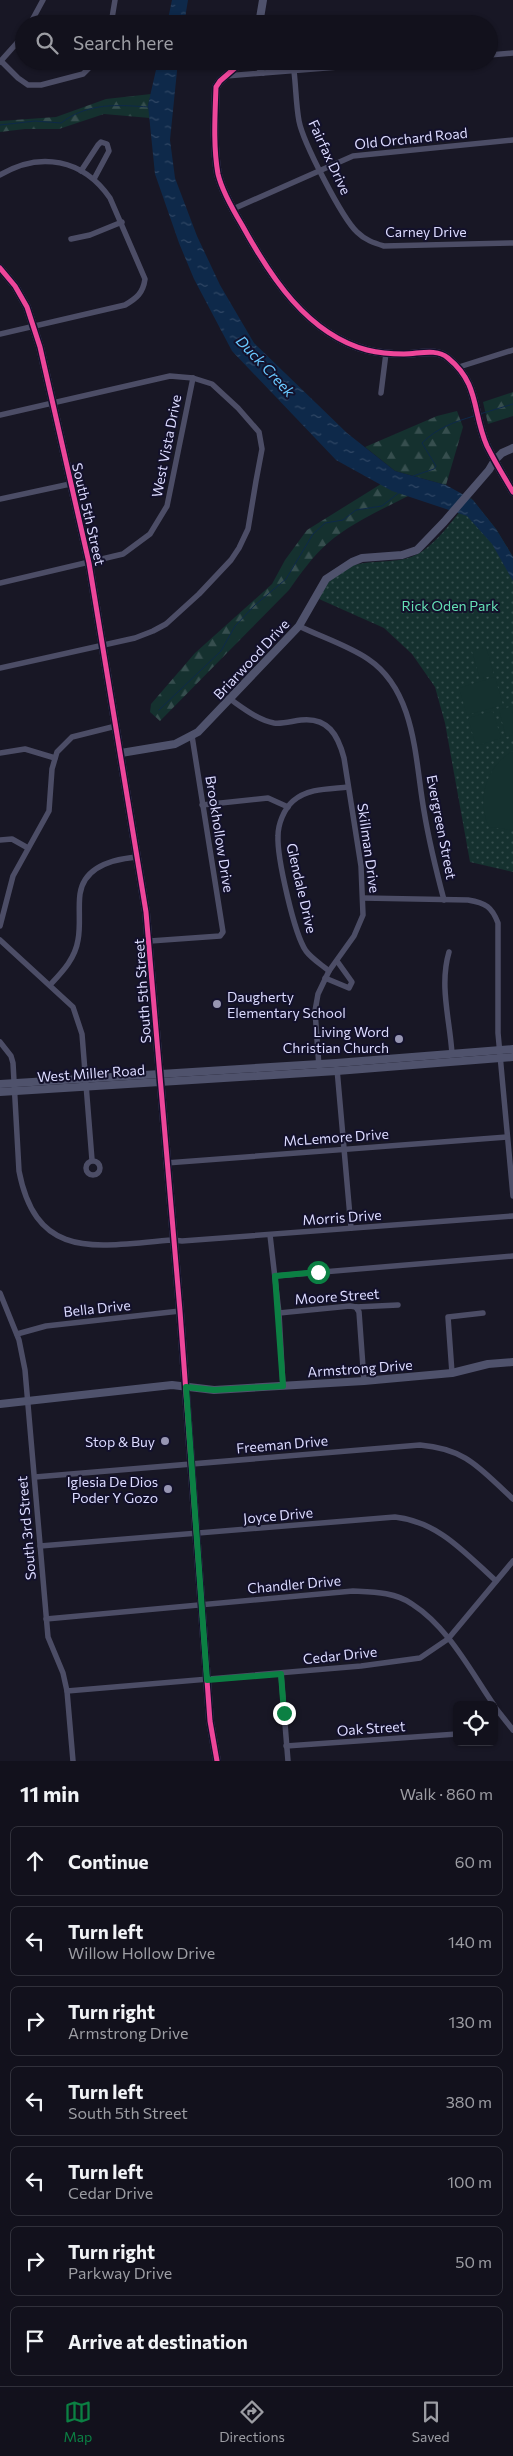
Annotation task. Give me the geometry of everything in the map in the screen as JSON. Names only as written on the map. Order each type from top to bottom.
[{"type":"street","points":[[35,15],[43,0]]},
{"type":"street","points":[[112,15],[115,0]]},
{"type":"street","points":[[260,15],[263,0]]},
{"type":"street","points":[[15,45],[1,61],[28,85],[41,85],[83,74],[87,70]]},
{"type":"street","points":[[498,54],[513,53]]},
{"type":"street","points":[[233,70],[216,87],[216,144],[219,175],[233,210],[269,270],[304,313],[331,334],[349,343],[366,350],[386,353],[436,353],[446,356],[458,367],[468,381],[481,425],[495,460],[513,492]]},
{"type":"street","points":[[259,70],[262,74]]},
{"type":"street","points":[[226,76],[306,70]]},
{"type":"street","name":"Fairfax Drive","points":[[294,71],[300,122],[320,169],[348,222]]},
{"type":"street","name":"Old Orchard Road","points":[[233,210],[344,159],[369,154],[513,140]]},
{"type":"street","points":[[81,171],[98,144],[104,142],[107,144],[109,151],[94,179]]},
{"type":"street","points":[[0,175],[14,166],[30,162],[65,164],[94,179],[110,198],[145,279],[144,289],[137,299],[125,305],[0,334]]},
{"type":"street","points":[[71,239],[90,235],[122,222]]},
{"type":"street","name":"Carney Drive","points":[[348,222],[369,241],[384,246],[513,243]]},
{"type":"street","name":"South 5th Street","points":[[0,268],[15,286],[35,326],[89,563],[150,941],[166,1163],[186,1387],[210,1721],[217,1761]]},
{"type":"street","points":[[458,367],[513,350]]},
{"type":"street","points":[[381,393],[386,353]]},
{"type":"street","points":[[0,414],[170,376],[193,378],[212,384],[238,408],[259,432],[262,449],[248,529],[231,560],[166,624],[135,638],[0,668]]},
{"type":"street","name":"West Vista Drive","points":[[0,584],[123,554],[150,534],[167,506],[193,378]]},
{"type":"street","name":"Briarwood Drive","points":[[121,753],[175,744],[192,736],[230,700],[299,626],[318,589],[338,569],[362,558],[402,555],[417,550],[451,514],[489,470],[495,460],[502,453],[513,448]]},
{"type":"street","points":[[0,499],[70,484]]},
{"type":"street","name":"Evergreen Street","points":[[299,626],[368,659],[396,689],[405,710],[413,741],[432,852],[444,900],[484,903],[493,910],[498,923],[500,1054],[513,1196]]},
{"type":"street","name":"Skillman Drive","points":[[230,700],[256,716],[275,723],[310,720],[321,722],[332,728],[339,741],[344,758],[361,866],[363,898],[360,924],[337,962],[329,971],[318,994],[315,1012],[319,1067]]},
{"type":"street","points":[[0,926],[13,876],[49,812],[57,752],[72,737],[116,726]]},
{"type":"street","name":"Brookhollow Drive","points":[[150,941],[220,936],[223,932],[192,736]]},
{"type":"street","points":[[0,753],[25,749],[55,758]]},
{"type":"street","points":[[202,805],[268,798],[288,807],[301,795],[320,790],[348,787]]},
{"type":"street","name":"Glendale Drive","points":[[288,807],[281,819],[278,836],[297,933],[307,952],[329,971]]},
{"type":"street","points":[[0,840],[12,839],[28,848]]},
{"type":"street","points":[[50,985],[67,967],[76,948],[80,892],[83,884],[104,863],[114,858],[137,856]]},
{"type":"street","points":[[363,898],[444,900]]},
{"type":"street","points":[[0,940],[73,1007],[82,1034],[92,1160]]},
{"type":"street","points":[[448,952],[445,964],[445,1007],[450,1029],[452,1054]]},
{"type":"street","points":[[325,978],[349,988],[352,982],[337,962]]},
{"type":"street","name":"Morris Drive","points":[[0,1042],[11,1056],[22,1185],[37,1216],[47,1230],[57,1237],[83,1244],[182,1241],[513,1216]]},
{"type":"street","name":"West Miller Road","points":[[0,1092],[14,1087],[159,1076],[336,1067],[500,1054],[513,1049]]},
{"type":"street","name":"West Miller Road","points":[[336,1067],[452,1054],[500,1054],[513,1057]]},
{"type":"street","points":[[336,1067],[351,1228]]},
{"type":"street","name":"West Miller Road","points":[[0,1084],[14,1087]]},
{"type":"street","name":"McLemore Drive","points":[[166,1163],[508,1137]]},
{"type":"street","points":[[270,1235],[279,1313],[283,1386]]},
{"type":"street","points":[[275,1276],[513,1256]]},
{"type":"street","name":"South 3rd Street","points":[[0,1293],[17,1334],[25,1370],[48,1637],[63,1673],[67,1691],[73,1761]]},
{"type":"street","name":"Moore Street","points":[[279,1313],[350,1306],[398,1305]]},
{"type":"street","points":[[356,1307],[360,1320],[364,1380]]},
{"type":"street","name":"Bella Drive","points":[[17,1334],[46,1326],[180,1311]]},
{"type":"street","points":[[452,1373],[448,1317],[483,1313]]},
{"type":"street","name":"Armstrong Drive","points":[[0,1404],[172,1385],[214,1390],[452,1373],[488,1364],[513,1362]]},
{"type":"street","name":"Freeman Drive","points":[[34,1477],[420,1444],[452,1450],[470,1459],[513,1499]]},
{"type":"street","name":"Joyce Drive","points":[[40,1546],[395,1517],[408,1518],[424,1523],[444,1534],[496,1581]]},
{"type":"street","name":"Cedar Drive","points":[[67,1691],[281,1674],[410,1661],[420,1658],[448,1639],[513,1561]]},
{"type":"street","name":"Chandler Drive","points":[[46,1619],[353,1591],[378,1592],[411,1603],[432,1620],[448,1639],[491,1701]]},
{"type":"street","points":[[281,1674],[288,1761]]},
{"type":"street","name":"Chandler Drive","points":[[498,1716],[513,1730]]},
{"type":"street","name":"Oak Street","points":[[286,1746],[453,1734]]},
{"type":"green space","points":[[151,94],[148,105],[150,118],[104,114],[59,129],[25,129],[0,132],[0,121],[56,117],[106,99]]},
{"type":"green space","points":[[513,392],[513,416],[488,424],[483,402]]},
{"type":"green space","points":[[457,411],[463,427],[446,485],[395,471],[365,447],[437,416]]},
{"type":"green space","points":[[381,484],[408,496],[356,523],[322,548],[289,590],[160,721],[150,712],[151,704],[195,653],[272,584],[285,560],[307,530]]},
{"type":"green space","name":"Rick Oden Park","points":[[471,498],[496,529],[513,557],[513,872],[470,862],[445,723],[435,687],[412,654],[384,628],[319,599],[329,582],[341,571],[368,562],[411,557],[424,550],[443,532]]},
{"type":"green space","points":[[486,647],[494,675],[480,679],[472,651]]},
{"type":"green space","points":[[495,677],[503,705],[467,715],[459,688]]},
{"type":"green space","points":[[513,706],[513,735],[506,737],[499,710]]},
{"type":"green space","points":[[493,711],[501,738],[476,746],[468,718]]},
{"type":"green space","points":[[513,751],[513,830],[489,827],[483,806],[486,784],[496,765]]},
{"type":"water","points":[[172,0],[188,0],[186,15],[169,15]]},
{"type":"water","name":"Duck Creek","points":[[156,70],[177,70],[170,140],[175,178],[197,236],[220,285],[254,343],[347,433],[395,471],[446,485],[473,500],[496,529],[513,557],[513,581],[492,544],[467,516],[392,491],[336,460],[232,351],[194,279],[179,243],[155,174],[148,105]]},
{"type":"waterway","points":[[0,125],[35,121],[61,123],[82,111],[104,106],[149,107]]},
{"type":"waterway","points":[[480,414],[513,404]]},
{"type":"waterway","points":[[413,476],[434,469],[436,466],[422,443],[446,426],[474,416]]},
{"type":"waterway","points":[[159,710],[221,651],[235,626],[255,605],[286,579],[313,534],[325,523],[343,520],[356,510],[382,506],[400,492]]},
{"type":"cycle path","points":[[233,70],[216,87],[216,163],[228,200],[265,264],[292,301],[308,317],[326,331],[346,342],[376,352],[390,354],[433,352],[448,358],[458,368],[470,388],[482,434],[496,464],[513,492]]},
{"type":"cycle path","points":[[0,268],[15,286],[27,307],[40,347],[89,563],[146,912],[180,1311],[210,1721],[217,1761]]},
{"type":"place","name":"Daugherty Elementary School","points":[[217,1004]]},
{"type":"place","name":"Living Word Christian Church","points":[[399,1039]]},
{"type":"place","name":"Stop & Buy","points":[[165,1441]]},
{"type":"place","name":"Iglesia De Dios Poder Y Gozo","points":[[168,1489]]},
{"type":"route","points":[[284,1713],[281,1674],[207,1680],[186,1387],[214,1390],[283,1386],[275,1276],[318,1272]]}]
